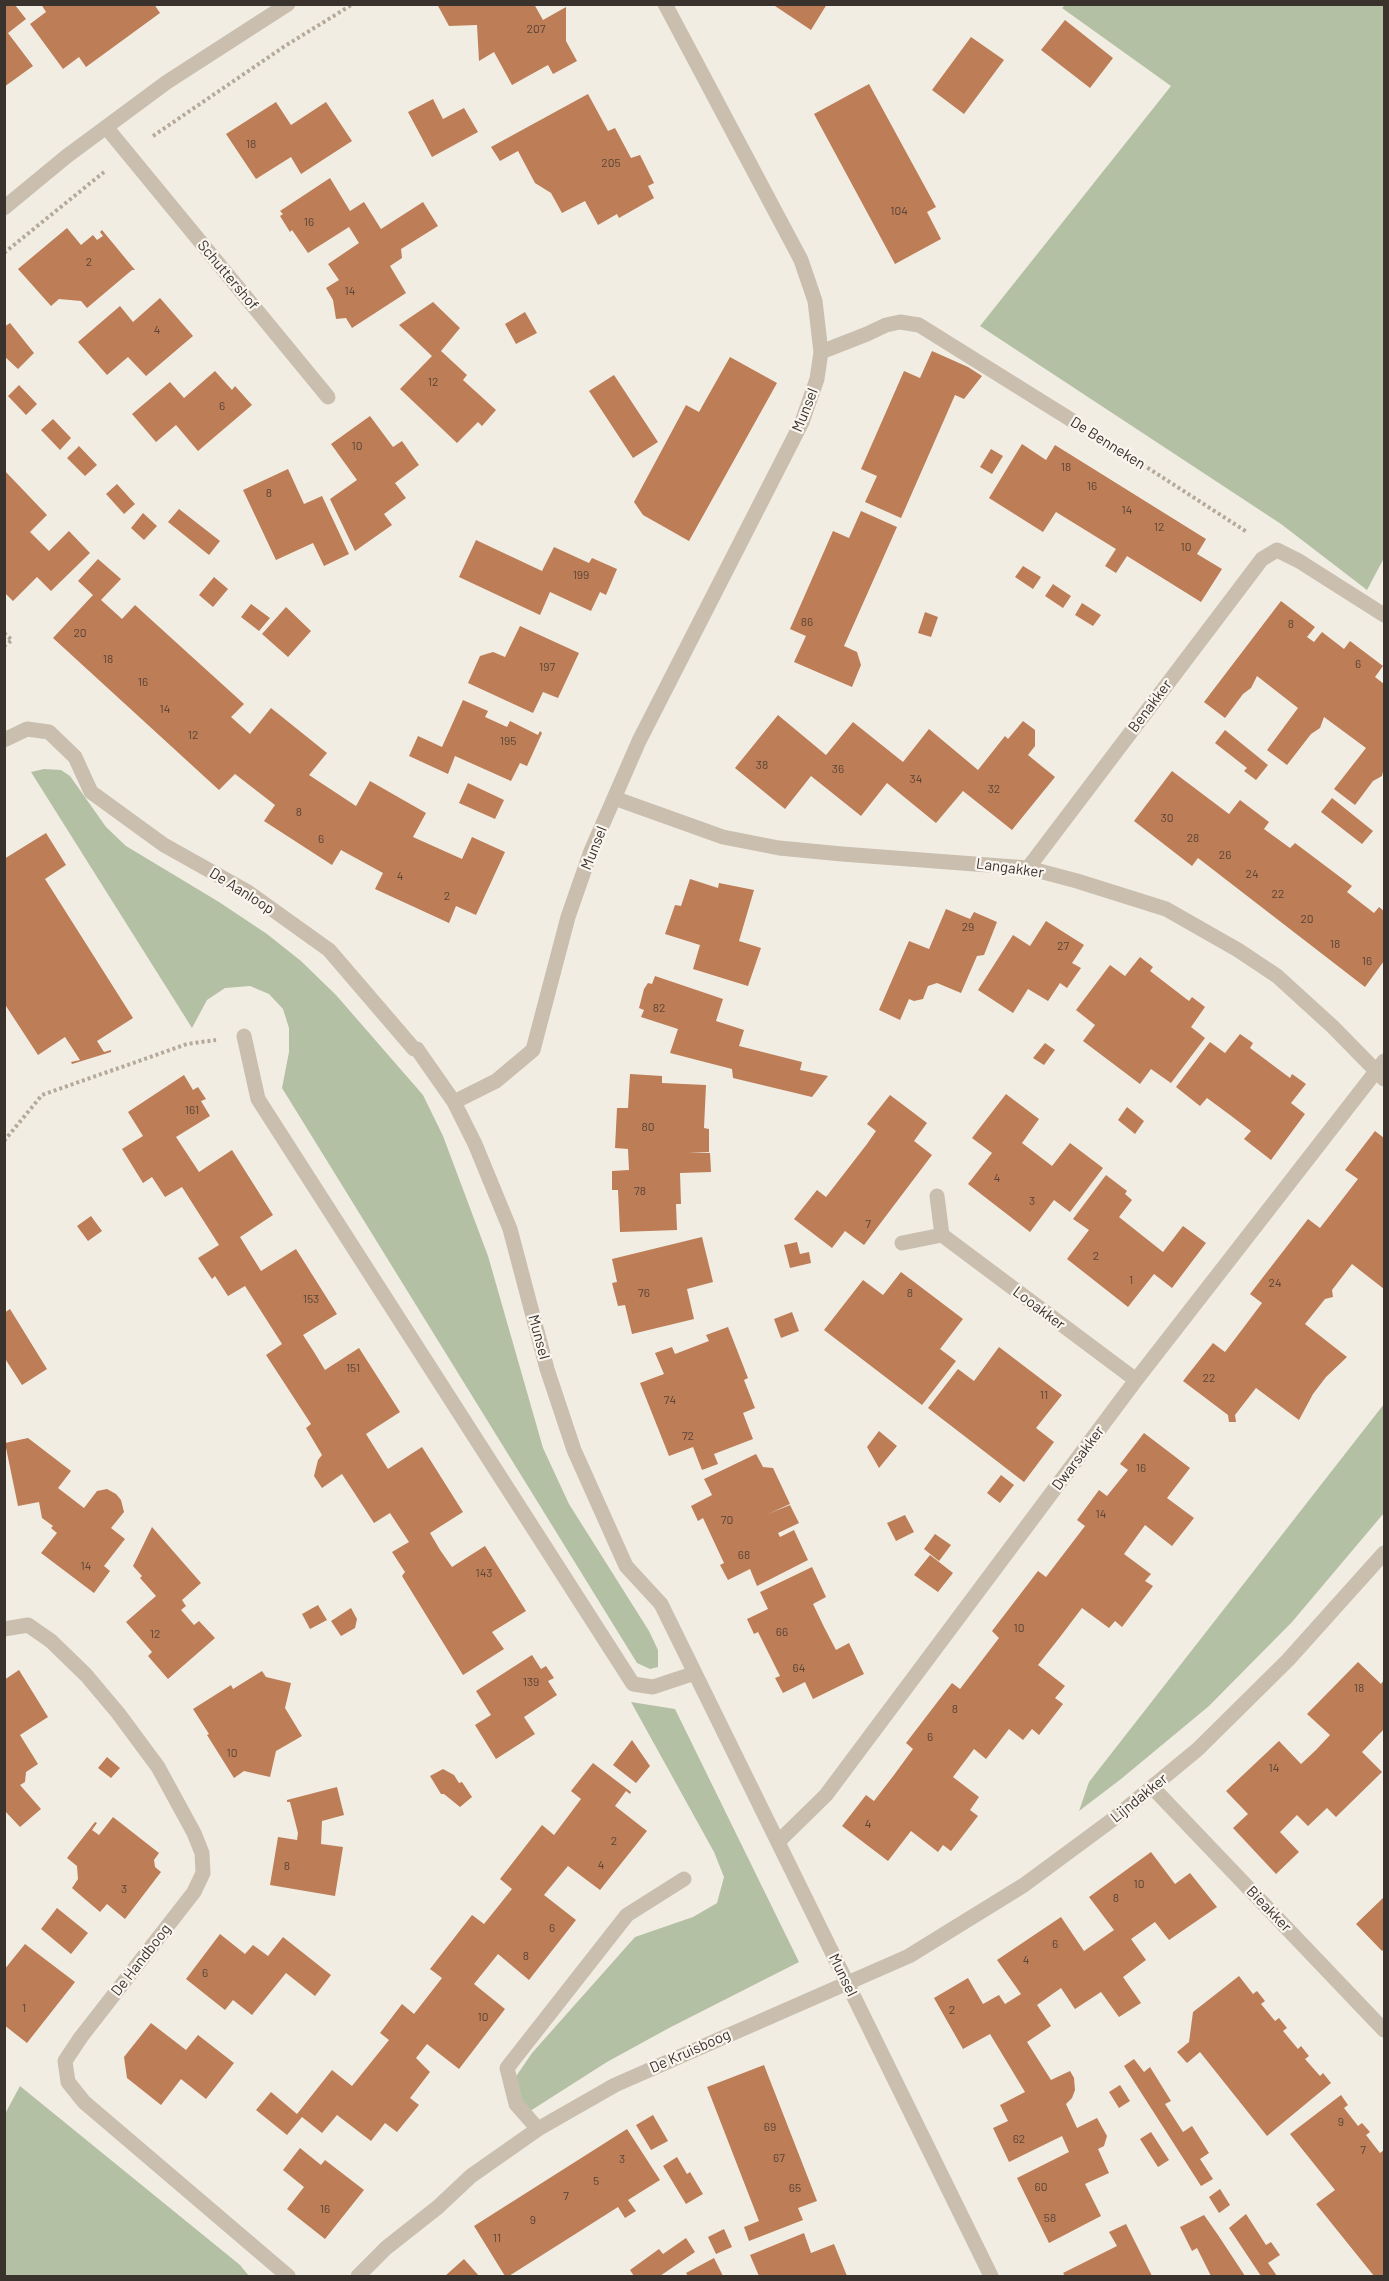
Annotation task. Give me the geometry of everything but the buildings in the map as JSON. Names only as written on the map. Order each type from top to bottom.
[{"type":"street","points":[[4,208],[67,156],[168,82],[288,4]]},
{"type":"street","name":"Munsel","points":[[665,4],[801,260],[815,300],[821,352],[817,379],[802,422],[639,741],[591,851],[568,917],[533,1050],[496,1081],[454,1102],[475,1144],[510,1229],[547,1369],[573,1450],[626,1566],[662,1604],[991,2277]]},
{"type":"street","name":"Schuttershof","points":[[106,127],[328,397]]},
{"type":"street","name":"De Benneken","points":[[821,352],[886,325],[900,322],[919,325],[1073,421]]},
{"type":"street","points":[[1277,550],[1299,561],[1384,615]]},
{"type":"street","name":"Benakker","points":[[1028,868],[1249,574],[1262,559],[1277,550]]},
{"type":"street","name":"De Aanloop","points":[[4,740],[27,729],[49,732],[75,757],[91,792],[164,845],[248,892],[329,950],[417,1049],[454,1102]]},
{"type":"street","name":"Langakker","points":[[614,798],[723,837],[779,848],[1028,868],[1166,909],[1277,976],[1382,1070]]},
{"type":"street","points":[[244,1036],[258,1099],[633,1684],[653,1687],[695,1673]]},
{"type":"street","name":"Dwarsakker","points":[[777,1842],[826,1795],[1136,1380],[1382,1070]]},
{"type":"street","points":[[902,1243],[942,1235],[937,1196]]},
{"type":"street","name":"Looakker","points":[[942,1235],[1136,1380]]},
{"type":"street","name":"Lijndakker","points":[[847,1983],[909,1956],[1024,1885],[1153,1788],[1198,1749],[1288,1660],[1384,1552]]},
{"type":"street","name":"De Handboog","points":[[4,1629],[28,1625],[51,1641],[86,1675],[158,1767],[194,1833],[202,1853],[203,1873],[194,1893],[81,2037],[65,2061],[68,2082],[84,2102],[288,2277]]},
{"type":"street","name":"Bieakker","points":[[1153,1788],[1384,2030]]},
{"type":"street","points":[[538,2129],[516,2104],[507,2068],[627,1915],[684,1879]]},
{"type":"street","name":"De Kruisboog","points":[[358,2277],[386,2248],[471,2176],[538,2129],[615,2085],[847,1983]]},
{"type":"path","points":[[4,253],[127,153],[285,46],[353,4]]},
{"type":"path","name":"De Benneken","points":[[1073,421],[1277,550]]},
{"type":"path","points":[[4,633],[12,640],[4,646]]},
{"type":"path","points":[[4,1141],[42,1095],[187,1044],[244,1036]]},
{"type":"green space","points":[[1065,5],[1384,5],[1384,558],[1367,590],[1281,524],[980,326],[1171,86],[1062,8]]},
{"type":"green space","points":[[44,769],[61,770],[70,776],[106,827],[126,846],[219,902],[267,934],[301,961],[336,995],[423,1095],[443,1136],[488,1256],[543,1448],[569,1504],[649,1631],[658,1650],[658,1667],[650,1669],[637,1663],[282,1088],[289,1052],[289,1028],[283,1009],[269,994],[250,986],[225,988],[207,1000],[192,1028],[31,772]]},
{"type":"green space","points":[[1384,1404],[1384,1513],[1292,1622],[1209,1706],[1079,1811],[1089,1782]]},
{"type":"green space","points":[[631,1702],[675,1709],[799,1962],[607,2062],[527,2113],[506,2091],[532,2053],[635,1937],[693,1917],[717,1903],[724,1877],[714,1852]]},
{"type":"green space","points":[[20,2086],[240,2265],[249,2276],[5,2276],[5,2111]]}]
